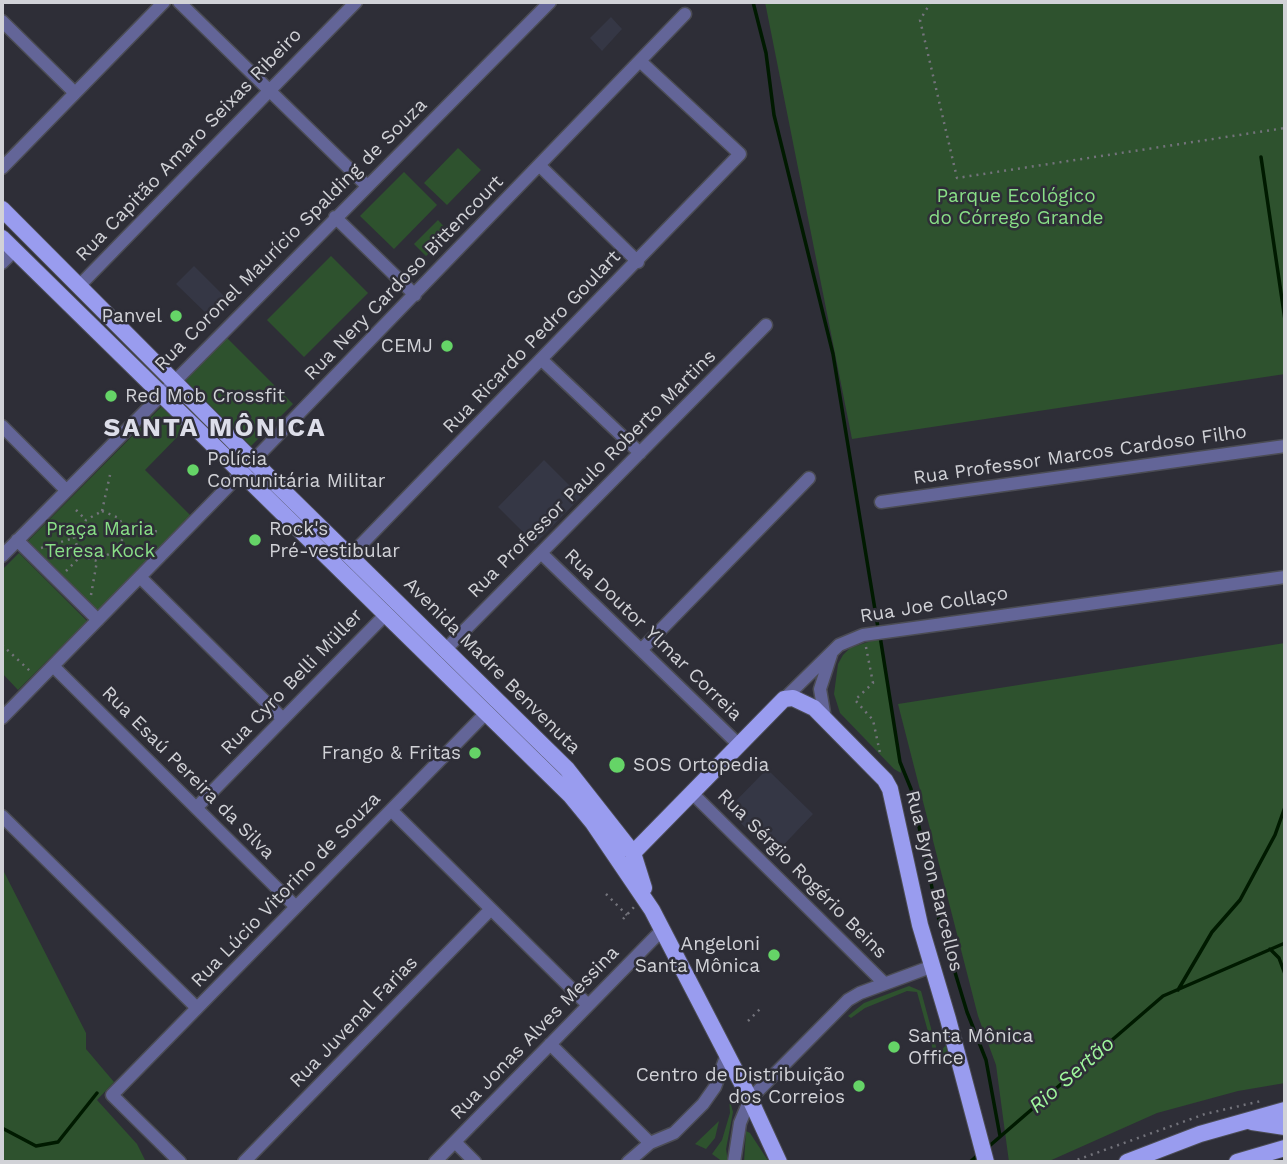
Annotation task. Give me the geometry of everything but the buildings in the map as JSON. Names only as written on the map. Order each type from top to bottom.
[{"type":"main road","name":"Avenida Madre Benvenuta","points":[[2,209],[174,380],[247,467],[386,614],[570,795],[593,822],[644,908],[662,930],[727,1054],[779,1162]]},
{"type":"main road","name":"Avenida Madre Benvenuta","points":[[2,238],[160,394],[350,556],[567,769],[633,853],[644,908]]},
{"type":"main road","name":"Rua Joe Collaço","points":[[633,853],[784,699]]},
{"type":"main road","name":"Rua Byron Barcellos","points":[[784,699],[802,701],[814,708],[885,780],[890,789],[920,925],[986,1162]]},
{"type":"main road","points":[[1127,1162],[1200,1134],[1285,1110]]},
{"type":"main road","points":[[1246,1121],[1285,1127]]},
{"type":"main road","points":[[1237,1162],[1285,1148]]},
{"type":"street","points":[[2,168],[164,2]]},
{"type":"street","points":[[179,2],[366,185]]},
{"type":"street","name":"Rua Capitão Amaro Seixas Ribeiro","points":[[80,285],[356,2]]},
{"type":"street","name":"Rua Coronel Maurício Spalding de Souza","points":[[2,556],[366,185],[550,2]]},
{"type":"street","name":"Rua Nery Cardoso Bittencourt","points":[[2,718],[685,14]]},
{"type":"street","points":[[2,21],[75,93]]},
{"type":"street","name":"Rua Ricardo Pedro Goulart","points":[[350,556],[740,154],[641,62]]},
{"type":"street","points":[[540,166],[638,262]]},
{"type":"street","points":[[335,217],[415,295]]},
{"type":"street","points":[[2,263],[14,251]]},
{"type":"street","name":"Rua Professor Paulo Roberto Martins","points":[[445,650],[766,325]]},
{"type":"street","points":[[542,360],[640,453]]},
{"type":"street","points":[[2,426],[66,490]]},
{"type":"street","name":"Rua Professor Marcos Cardoso Filho","points":[[881,502],[1285,445]]},
{"type":"street","points":[[641,650],[809,478]]},
{"type":"street","points":[[18,540],[98,620]]},
{"type":"street","name":"Rua Doutor Ylmar Correia","points":[[541,553],[739,745]]},
{"type":"street","points":[[140,577],[284,719]]},
{"type":"street","name":"Rua Joe Collaço","points":[[784,699],[832,652],[847,641],[867,634],[1285,577]]},
{"type":"street","name":"Rua Cyro Belli Müller","points":[[196,808],[386,614]]},
{"type":"street","points":[[825,719],[821,681],[832,652]]},
{"type":"street","name":"Rua Esaú Pereira da Silva","points":[[53,666],[296,907]]},
{"type":"street","name":"Rua Lúcio Vitorino de Souza","points":[[180,1162],[112,1095],[487,712]]},
{"type":"street","name":"Rua Sérgio Rogério Beins","points":[[692,793],[884,983]]},
{"type":"street","points":[[391,810],[589,1005]]},
{"type":"street","points":[[2,816],[197,1008]]},
{"type":"street","name":"Rua Juvenal Farias","points":[[244,1162],[491,909]]},
{"type":"street","name":"Rua Jonas Alves Messina","points":[[435,1162],[662,930]]},
{"type":"street","points":[[734,1162],[740,1123],[750,1100],[848,1000],[884,983],[933,966]]},
{"type":"street","points":[[550,1044],[650,1143]]},
{"type":"street","points":[[628,1162],[650,1143],[674,1133],[703,1104],[715,1087],[727,1054]]},
{"type":"street","points":[[455,1142],[475,1162]]},
{"type":"path","points":[[931,2],[920,20],[957,178],[1285,128]]},
{"type":"path","points":[[102,512],[110,475]]},
{"type":"path","points":[[76,510],[86,520]]},
{"type":"path","points":[[38,549],[74,538],[86,520],[102,512],[119,517],[126,533]]},
{"type":"path","points":[[126,533],[159,531]]},
{"type":"path","points":[[81,556],[97,561],[116,551],[126,533]]},
{"type":"path","points":[[74,538],[81,556]]},
{"type":"path","points":[[63,574],[81,556]]},
{"type":"path","points":[[90,601],[97,561]]},
{"type":"path","points":[[867,634],[873,683],[855,700],[873,720],[881,756]]},
{"type":"path","points":[[2,645],[40,679]]},
{"type":"path","points":[[606,894],[626,915]]},
{"type":"path","points":[[622,919],[644,908]]},
{"type":"path","points":[[748,1021],[761,1008]]},
{"type":"path","points":[[1071,1162],[1205,1114],[1266,1100]]},
{"type":"shaded area","points":[[611,17],[622,29],[602,51],[590,38]]},
{"type":"shaded area","points":[[194,266],[232,304],[214,321],[176,284]]},
{"type":"shaded area","points":[[544,460],[581,497],[535,544],[498,507]]},
{"type":"shaded area","points":[[767,769],[813,814],[774,855],[727,810]]},
{"type":"green space","name":"Parque Ecológico do Córrego Grande","points":[[765,2],[1285,2],[1285,374],[852,439]]},
{"type":"green space","points":[[458,148],[481,170],[447,205],[424,183]]},
{"type":"green space","points":[[404,172],[437,205],[394,249],[360,216]]},
{"type":"green space","points":[[438,220],[450,233],[426,256],[414,244]]},
{"type":"green space","points":[[331,256],[368,293],[304,357],[267,320]]},
{"type":"green space","points":[[226,337],[293,404],[251,446],[184,379]]},
{"type":"green space","name":"Praça Maria Teresa Kock","points":[[163,405],[186,428],[145,470],[193,518],[99,612],[28,541]]},
{"type":"green space","points":[[19,553],[87,621],[18,690],[2,673],[2,570]]},
{"type":"green space","points":[[880,638],[901,773],[840,713],[834,694],[838,664],[843,655],[850,648]]},
{"type":"green space","points":[[1285,643],[1285,1083],[1238,1091],[1157,1113],[1047,1162],[1009,1162],[996,1065],[978,1016],[898,704]]},
{"type":"green space","points":[[2,868],[86,1033],[86,1049],[114,1082],[97,1100],[137,1144],[146,1162],[2,1162]]},
{"type":"green space","points":[[909,986],[921,991],[938,1054],[946,1045],[947,1051],[937,1064],[917,992],[907,991],[865,1008],[851,1018],[848,1016],[864,1003]]},
{"type":"green space","points":[[729,1097],[733,1112],[726,1149],[728,1162],[723,1162],[712,1154],[722,1140],[730,1113]]},
{"type":"green space","points":[[719,1121],[715,1138],[706,1149],[695,1144]]},
{"type":"green space","points":[[746,1131],[750,1133],[769,1162],[744,1162]]},
{"type":"waterway","points":[[753,2],[766,53],[774,115],[833,354],[878,628]]},
{"type":"waterway","points":[[1261,157],[1285,320]]},
{"type":"waterway","points":[[880,636],[900,762],[911,789],[938,916],[967,1012],[986,1060],[1000,1136]]},
{"type":"waterway","points":[[1178,990],[1212,932],[1240,900],[1275,835],[1285,807]]},
{"type":"waterway","name":"Rio Sertão","points":[[987,1148],[1163,996],[1285,943]]},
{"type":"waterway","points":[[1270,949],[1279,958],[1285,974]]},
{"type":"waterway","points":[[2,1128],[36,1146],[58,1142],[97,1093]]},
{"type":"waterway","name":"Rio Sertão","points":[[970,1162],[978,1155]]},
{"type":"place","name":"Panvel","points":[[176,316]]},
{"type":"place","name":"CEMJ","points":[[447,346]]},
{"type":"place","name":"Red Mob Crossfit","points":[[111,396]]},
{"type":"place","name":"Polícia Comunitária Militar","points":[[193,470]]},
{"type":"place","name":"Rock's Pré-vestibular","points":[[255,540]]},
{"type":"place","name":"Frango & Fritas","points":[[475,753]]},
{"type":"place","name":"SOS Ortopedia","points":[[617,765]]},
{"type":"place","name":"Angeloni Santa Mônica","points":[[774,955]]},
{"type":"place","name":"Santa Mônica Office","points":[[894,1047]]},
{"type":"place","name":"Centro de Distribuição dos Correios","points":[[859,1086]]},
{"type":"district","name":"SANTA MÔNICA","points":[[215,428]]}]
